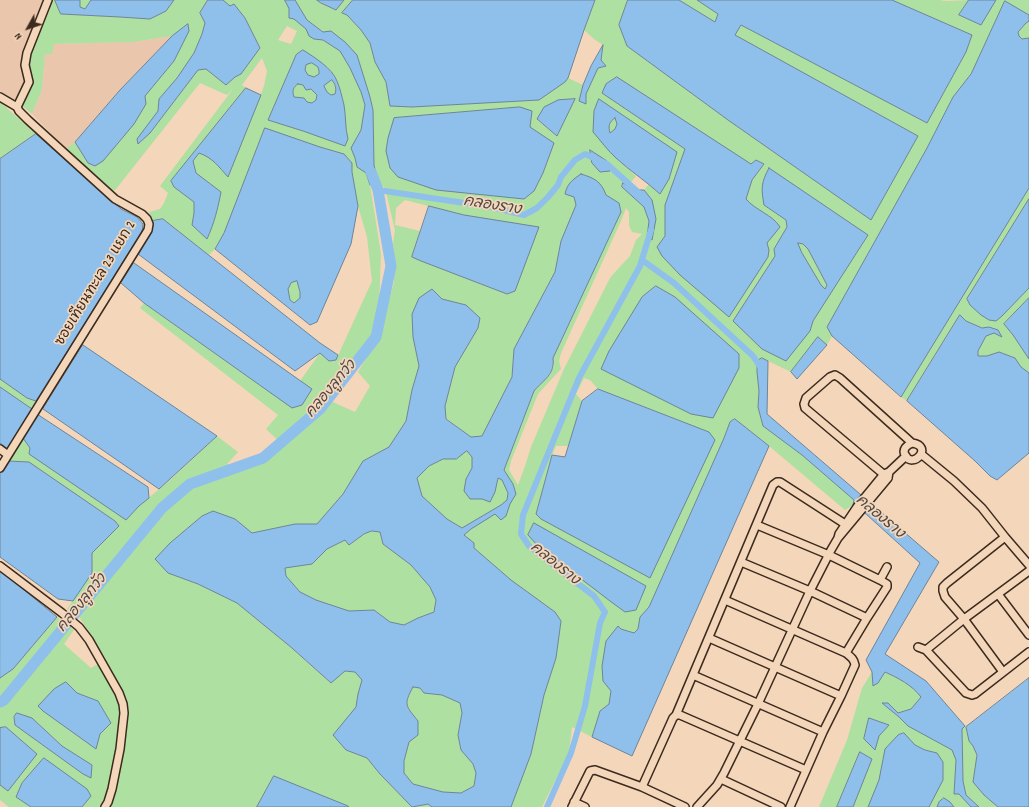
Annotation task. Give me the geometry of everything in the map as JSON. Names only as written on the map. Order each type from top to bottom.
[{"type":"street","points":[[0,97],[18,109],[29,82],[25,65],[27,53],[48,0]]},
{"type":"street","name":"ซอยเทียนทะเล 23 แยก 2","points":[[8,455],[148,230],[149,224],[142,214],[115,199],[28,120],[18,109]]},
{"type":"street","points":[[887,475],[805,408],[804,404],[806,398],[834,375],[840,378],[912,443],[920,446],[922,451],[921,454],[915,460],[910,459],[905,453],[905,447],[912,443]]},
{"type":"street","points":[[0,448],[8,455],[0,468]]},
{"type":"street","points":[[921,454],[954,481],[982,508],[1029,565]]},
{"type":"street","points":[[698,807],[721,779],[776,666],[810,591],[838,538],[859,509],[887,475],[906,456]]},
{"type":"street","points":[[642,787],[673,718],[676,715],[773,485],[780,482],[845,524]]},
{"type":"street","points":[[838,538],[845,524],[859,509]]},
{"type":"street","points":[[757,525],[829,555],[887,584],[887,587],[846,653]]},
{"type":"street","points":[[1003,672],[964,619],[945,597],[943,587],[1005,537]]},
{"type":"street","points":[[741,562],[810,591],[867,618]]},
{"type":"street","points":[[0,566],[79,627],[89,640],[123,704],[124,712],[120,749],[112,789],[105,807]]},
{"type":"street","points":[[880,580],[887,567]]},
{"type":"street","points":[[926,650],[964,619],[1029,571]]},
{"type":"street","points":[[998,594],[1029,636]]},
{"type":"street","points":[[725,600],[846,653],[853,658],[855,665],[823,732],[790,807]]},
{"type":"street","points":[[709,638],[776,666],[841,696]]},
{"type":"street","points":[[918,647],[926,650],[966,693],[972,695],[1029,652]]},
{"type":"street","points":[[693,675],[823,732]]},
{"type":"street","points":[[676,715],[680,715],[806,770]]},
{"type":"street","points":[[585,807],[573,804],[590,771],[595,770],[642,787],[685,807]]},
{"type":"street","points":[[721,779],[781,807]]},
{"type":"shaded area","points":[[0,0],[44,0],[20,64],[25,85],[14,100],[0,91]]},
{"type":"shaded area","points":[[172,36],[120,90],[75,142],[66,149],[32,114],[42,90],[45,54],[54,44],[133,42]]},
{"type":"green space","points":[[51,0],[55,0],[61,14],[149,19],[166,11],[174,0],[208,0],[200,13],[205,23],[194,53],[177,78],[159,99],[158,111],[150,133],[198,70],[206,69],[226,85],[241,74],[260,48],[245,18],[234,4],[230,6],[223,0],[285,0],[294,19],[306,29],[314,39],[323,40],[341,51],[361,92],[365,105],[361,130],[356,139],[355,158],[357,167],[366,173],[370,185],[381,254],[379,306],[371,337],[325,397],[355,412],[370,386],[358,372],[379,337],[394,282],[393,243],[395,230],[385,188],[378,182],[374,165],[373,110],[357,55],[307,20],[295,0],[317,0],[336,10],[344,0],[353,0],[342,13],[347,15],[361,30],[370,43],[375,62],[386,82],[390,106],[412,107],[538,100],[565,82],[568,78],[583,85],[579,100],[586,94],[598,67],[606,66],[601,60],[603,45],[584,30],[595,0],[628,0],[619,25],[627,46],[728,120],[871,220],[918,136],[734,35],[741,25],[927,123],[966,52],[972,35],[892,0],[969,0],[959,15],[980,25],[996,0],[1029,0],[1029,15],[1005,1],[971,74],[953,97],[927,148],[827,327],[832,336],[827,345],[818,337],[791,372],[762,358],[757,372],[759,391],[758,407],[763,426],[802,455],[854,500],[853,505],[845,510],[735,419],[730,422],[649,607],[640,617],[638,629],[634,633],[621,629],[603,681],[611,691],[609,704],[600,711],[592,737],[572,727],[569,753],[542,807],[511,807],[531,754],[544,695],[556,658],[561,621],[555,612],[511,580],[474,548],[474,543],[464,535],[495,513],[506,516],[510,504],[516,494],[513,484],[504,470],[534,391],[542,381],[550,375],[554,366],[553,358],[569,324],[619,203],[606,195],[575,197],[576,205],[561,241],[555,272],[514,349],[512,377],[482,436],[471,437],[446,418],[445,406],[455,367],[478,328],[466,305],[442,299],[413,337],[419,366],[406,420],[389,447],[363,461],[343,494],[317,525],[295,524],[252,533],[235,519],[213,511],[202,516],[170,543],[168,573],[198,584],[237,603],[292,648],[330,683],[345,671],[355,672],[363,680],[358,694],[346,750],[367,758],[380,774],[412,807],[349,807],[274,777],[257,807],[82,807],[91,796],[16,797],[31,807],[9,807],[0,800],[0,785],[8,791],[6,727],[0,728],[0,678],[13,669],[57,617],[74,630],[64,644],[91,668],[106,659],[80,618],[67,609],[92,573],[92,553],[119,526],[115,521],[29,462],[8,461],[23,438],[30,448],[126,520],[139,506],[170,480],[217,436],[238,452],[227,464],[245,470],[284,446],[266,429],[278,415],[140,308],[144,303],[292,408],[302,405],[312,389],[300,381],[320,353],[329,361],[336,360],[372,281],[367,237],[358,206],[352,172],[352,163],[344,154],[320,147],[224,233],[215,249],[209,255],[163,219],[152,221],[149,212],[160,209],[168,193],[160,186],[233,89],[227,95],[200,83],[116,189],[112,192],[72,157],[66,149],[75,142],[88,163],[174,61],[188,25],[172,36],[133,42],[54,44],[52,54],[45,54],[42,90],[32,114],[22,106],[32,79],[28,62],[35,41],[50,10],[49,7]],"holes":[[[287,26],[297,31],[291,44],[278,40]],[[296,55],[327,67],[337,80],[344,106],[348,139],[303,131],[268,120]],[[262,58],[267,71],[264,86],[228,177],[208,156],[199,153],[193,162],[196,173],[221,192],[216,216],[207,239],[192,225],[194,202],[174,187],[246,88],[242,85]],[[602,93],[751,164],[756,160],[764,165],[752,180],[746,199],[751,205],[777,222],[767,243],[769,250],[657,247],[665,236],[665,205],[685,149]],[[575,99],[557,136],[537,120],[544,107]],[[599,99],[669,179],[660,194],[649,184],[644,190],[652,200],[647,237],[649,221],[644,207],[622,187],[623,183],[631,182],[636,176],[615,157]],[[551,152],[534,191],[524,199],[500,196]],[[405,200],[464,215],[507,294],[413,257],[420,231],[395,225],[396,208]],[[764,204],[868,235],[813,321],[810,331],[733,321],[775,256],[774,249],[787,227],[786,220]],[[626,208],[629,212],[629,225],[632,232],[642,234],[636,240],[630,256],[610,278],[564,369],[531,447],[518,485],[509,470],[511,461],[538,394],[561,369],[559,361],[561,353]],[[656,286],[675,297],[609,351],[642,297]],[[584,378],[590,380],[598,389],[709,432],[536,514],[552,455],[556,446],[568,446],[582,401],[576,394]],[[77,693],[98,701],[111,723],[100,734]],[[14,717],[32,718],[62,746],[92,765],[91,778],[83,774],[15,725]]]},
{"type":"green space","points":[[80,0],[91,0],[85,9],[80,7]]},
{"type":"green space","points":[[679,0],[697,0],[718,14],[715,22]]},
{"type":"green space","points":[[1029,21],[1029,38],[1022,39],[1018,32]]},
{"type":"green space","points":[[312,63],[318,67],[319,74],[314,77],[308,75],[305,70],[306,65]]},
{"type":"green space","points":[[332,80],[336,90],[335,94],[331,95],[323,86]]},
{"type":"green space","points":[[298,84],[306,86],[313,91],[317,95],[316,100],[312,103],[307,102],[304,98],[294,97],[294,89]]},
{"type":"green space","points":[[0,102],[36,134],[0,159]]},
{"type":"green space","points":[[615,118],[617,124],[615,129],[609,133],[609,124]]},
{"type":"green space","points":[[1029,188],[1029,199],[967,299],[970,305],[989,320],[1002,316],[1029,288],[1029,298],[1004,324],[1029,359],[1029,373],[1021,367],[1015,358],[999,352],[987,356],[978,356],[978,351],[986,336],[994,333],[1002,337],[989,327],[983,328],[966,321],[954,324],[907,401],[901,397]]},
{"type":"green space","points":[[797,243],[803,244],[808,249],[827,285],[825,289],[821,285]]},
{"type":"green space","points":[[297,281],[300,298],[294,303],[290,300],[288,289],[291,283]]},
{"type":"green space","points":[[0,379],[27,398],[36,401],[32,409],[0,387]]},
{"type":"green space","points":[[467,451],[472,457],[472,468],[466,479],[470,499],[482,499],[495,492],[498,478],[502,480],[508,493],[507,500],[501,505],[462,528],[447,519],[422,496],[417,478],[429,466],[443,459],[456,459]]},
{"type":"green space","points":[[372,531],[380,532],[383,544],[411,565],[430,587],[436,600],[434,612],[404,625],[390,622],[374,610],[349,611],[316,600],[300,592],[286,576],[285,568],[312,564],[326,549],[345,540],[350,545],[364,534]]},
{"type":"green space","points":[[872,672],[878,683],[885,672],[904,682],[921,697],[911,709],[898,713],[888,703],[882,703],[908,726],[952,750],[956,760],[954,793],[959,793],[971,807],[954,807],[950,802],[939,802],[937,807],[929,807],[942,780],[937,753],[925,750],[915,745],[885,749],[879,780],[868,807],[853,807],[872,759],[860,752],[837,807],[819,807],[847,740],[862,688]],"holes":[[[869,718],[888,725],[879,736]]]},
{"type":"green space","points":[[413,687],[420,688],[424,693],[442,695],[460,703],[462,713],[458,735],[461,750],[473,764],[476,773],[474,786],[461,793],[443,792],[413,784],[404,773],[404,761],[409,742],[418,721],[410,712],[407,705],[408,698]]},
{"type":"green space","points":[[965,726],[969,741],[977,755],[973,782],[984,795],[998,807],[979,807],[966,795],[963,781],[962,729]]},
{"type":"green space","points":[[428,804],[432,807],[412,807]]},
{"type":"water","points":[[55,0],[80,0],[80,7],[85,9],[91,0],[174,0],[166,11],[150,19],[61,14]]},
{"type":"water","points":[[208,0],[223,0],[230,6],[234,4],[245,18],[260,48],[241,74],[226,85],[206,69],[198,70],[150,133],[138,144],[137,139],[158,111],[159,99],[177,78],[194,53],[205,23],[200,13]]},
{"type":"water","points":[[285,0],[295,0],[307,20],[323,32],[331,31],[345,42],[357,55],[373,110],[374,165],[378,182],[376,186],[370,185],[366,173],[357,167],[351,148],[361,130],[365,105],[350,68],[340,51],[323,40],[314,39],[309,36],[306,29],[294,19],[289,18],[289,9]]},
{"type":"water","points":[[317,0],[344,0],[336,10]]},
{"type":"water","points":[[353,0],[595,0],[568,78],[565,82],[539,100],[412,107],[390,106],[386,82],[375,62],[370,43],[361,30],[347,15],[342,13]]},
{"type":"water","points":[[628,0],[679,0],[715,22],[718,14],[697,0],[892,0],[972,35],[966,52],[927,123],[741,25],[735,35],[918,136],[871,220],[728,120],[627,46],[619,25]]},
{"type":"water","points":[[969,0],[996,0],[981,25],[959,15]]},
{"type":"water","points":[[1005,1],[1029,15],[1029,21],[1018,32],[1022,39],[1029,38],[1029,188],[901,397],[832,336],[827,327],[927,148],[953,97],[971,74]]},
{"type":"water","points":[[188,24],[189,31],[174,61],[145,96],[146,104],[134,124],[103,161],[95,166],[88,163],[75,142],[120,90],[172,36]]},
{"type":"water","points":[[603,45],[601,60],[606,66],[598,68],[586,94],[586,104],[579,101],[583,85],[591,66]]},
{"type":"water","points":[[303,50],[322,63],[335,76],[344,105],[348,139],[345,146],[268,120],[296,55]],"holes":[[[312,63],[318,67],[319,71],[319,74],[314,77],[308,75],[305,70],[306,65]],[[332,80],[336,90],[335,94],[331,95],[327,92],[324,86]],[[298,84],[303,85],[306,90],[311,89],[317,95],[316,100],[312,103],[307,102],[304,98],[294,97],[293,89]]]},
{"type":"water","points":[[617,77],[751,164],[756,160],[764,164],[752,180],[746,199],[773,219],[780,227],[767,243],[769,250],[768,257],[729,317],[680,275],[662,256],[657,247],[665,236],[665,205],[685,149],[602,93],[606,84]]},
{"type":"water","points":[[246,88],[261,95],[228,177],[215,163],[204,155],[199,153],[193,161],[196,173],[221,192],[216,216],[207,239],[192,225],[194,202],[174,187],[171,181]]},
{"type":"water","points":[[575,99],[557,136],[537,119],[544,107],[558,100]]},
{"type":"water","points":[[599,99],[677,152],[669,179],[660,194],[616,158],[593,132],[594,111]],"holes":[[[615,118],[617,124],[615,129],[610,133],[609,128],[611,121]]]},
{"type":"water","points":[[520,107],[532,111],[530,127],[554,143],[543,173],[534,191],[524,199],[436,190],[398,177],[390,168],[386,151],[394,118]]},
{"type":"water","points":[[265,128],[344,154],[352,163],[352,172],[358,206],[351,244],[317,322],[310,325],[215,249],[224,233]],"holes":[[[297,281],[300,298],[294,303],[290,300],[288,289],[291,283]]]},
{"type":"water","points":[[36,134],[121,209],[137,217],[143,224],[142,232],[36,401],[27,398],[0,379],[0,159]]},
{"type":"water","points":[[590,150],[607,161],[610,171],[600,172],[592,163]]},
{"type":"water","points":[[769,168],[868,235],[813,321],[810,331],[786,361],[762,349],[733,321],[775,256],[774,249],[787,227],[786,220],[764,205],[762,186]],"holes":[[[798,243],[803,244],[808,249],[827,285],[825,289],[821,285],[802,253]]]},
{"type":"water","points":[[581,174],[590,177],[599,183],[606,195],[619,203],[621,212],[553,358],[551,373],[534,391],[504,470],[513,484],[516,494],[510,504],[506,516],[501,520],[495,514],[464,535],[474,543],[474,548],[511,580],[555,612],[561,621],[556,658],[544,695],[531,754],[511,807],[432,807],[428,804],[412,807],[380,774],[367,758],[346,750],[333,735],[356,707],[362,680],[355,672],[345,671],[331,683],[292,648],[237,603],[198,584],[168,573],[155,559],[170,543],[202,516],[213,511],[235,519],[252,533],[295,524],[317,524],[343,494],[363,461],[389,447],[406,421],[412,390],[419,366],[413,337],[412,314],[419,298],[432,289],[442,299],[466,305],[480,318],[478,328],[455,367],[445,406],[446,419],[471,437],[482,436],[512,377],[514,349],[555,272],[561,241],[576,205],[574,197],[565,194],[573,180]],"holes":[[[467,451],[472,457],[472,468],[466,479],[464,491],[470,499],[482,499],[490,502],[495,492],[498,478],[502,480],[508,493],[507,500],[501,505],[462,528],[447,519],[422,496],[417,478],[429,466],[443,459],[456,459]],[[372,531],[380,532],[383,544],[411,565],[430,587],[436,600],[434,612],[404,625],[390,622],[374,610],[349,611],[316,600],[300,592],[286,576],[285,568],[312,564],[327,549],[345,540],[349,545],[364,534]],[[413,687],[420,688],[424,693],[442,695],[460,703],[462,713],[458,735],[461,750],[473,764],[476,773],[474,786],[461,793],[443,792],[413,784],[404,773],[404,761],[409,742],[418,735],[418,721],[407,705],[408,698]]]},
{"type":"water","points":[[623,183],[638,190],[644,190],[652,200],[656,219],[652,240],[647,237],[649,221],[644,207],[622,187]]},
{"type":"water","points":[[1029,199],[1029,288],[996,321],[989,320],[970,305],[967,299]]},
{"type":"water","points":[[429,206],[464,215],[539,227],[515,291],[507,294],[412,257]]},
{"type":"water","points":[[163,219],[320,343],[338,355],[336,360],[329,361],[320,353],[295,371],[138,254],[152,221]]},
{"type":"water","points":[[134,263],[312,389],[302,405],[292,408],[144,303],[121,283]]},
{"type":"water","points":[[656,286],[675,297],[739,354],[739,368],[713,418],[691,414],[601,369],[609,351],[642,297]]},
{"type":"water","points":[[1029,298],[1029,359],[1004,324]]},
{"type":"water","points":[[960,315],[966,321],[982,328],[989,327],[998,330],[1002,337],[994,333],[986,336],[978,351],[978,356],[987,356],[999,352],[1015,358],[1021,367],[1029,373],[1029,453],[997,480],[990,476],[907,401]]},
{"type":"water","points":[[818,337],[827,345],[797,379],[791,372]]},
{"type":"water","points":[[83,345],[217,436],[159,489],[43,409]]},
{"type":"water","points":[[762,358],[768,361],[767,414],[939,562],[885,654],[926,681],[965,726],[962,729],[963,781],[966,795],[979,807],[971,807],[959,794],[954,794],[956,760],[952,750],[908,726],[882,703],[888,703],[898,713],[911,709],[921,697],[909,685],[885,672],[878,683],[873,686],[872,672],[866,660],[920,563],[866,514],[853,505],[854,500],[802,455],[763,426],[758,407],[759,391],[757,372],[757,361]]},
{"type":"water","points":[[0,387],[32,409],[7,449],[0,443]]},
{"type":"water","points":[[598,389],[709,432],[715,440],[650,578],[541,519],[536,514],[552,455],[565,457],[582,401]]},
{"type":"water","points":[[37,414],[148,487],[149,498],[126,520],[29,454],[30,448],[23,438]]},
{"type":"water","points":[[735,419],[769,446],[632,756],[592,737],[600,711],[609,704],[611,691],[603,681],[602,666],[606,641],[618,626],[621,629],[634,633],[638,629],[640,617],[649,607],[730,422]]},
{"type":"water","points":[[8,461],[29,462],[115,521],[119,526],[92,553],[92,573],[73,601],[58,599],[0,557],[0,474]]},
{"type":"water","points":[[534,523],[646,586],[636,610],[625,612],[538,546],[528,535]]},
{"type":"water","points":[[0,570],[57,617],[13,669],[0,678]]},
{"type":"water","points":[[1029,678],[1029,807],[998,807],[984,795],[973,782],[977,755],[969,741],[966,727]]},
{"type":"water","points":[[66,682],[77,693],[98,701],[111,723],[100,734],[96,749],[38,706],[54,689]]},
{"type":"water","points":[[17,713],[32,718],[62,746],[92,765],[91,778],[83,774],[15,725],[14,717]]},
{"type":"water","points":[[869,718],[889,725],[879,736],[875,750],[864,739]]},
{"type":"water","points":[[6,727],[37,754],[8,791],[0,785],[0,728]]},
{"type":"water","points":[[904,733],[915,745],[925,750],[937,753],[943,762],[943,780],[929,807],[868,807],[879,780],[885,749],[898,735]]},
{"type":"water","points":[[860,752],[872,759],[853,807],[837,807]]},
{"type":"water","points":[[44,758],[87,789],[91,796],[82,807],[31,807],[16,797],[22,783]]},
{"type":"water","points":[[274,776],[348,806],[349,807],[257,807]]},
{"type":"water","points":[[944,798],[954,807],[937,807],[939,802]]},
{"type":"waterway","name":"คลองราง","points":[[378,190],[491,207],[524,215],[537,208],[558,185],[561,177],[575,160],[585,154],[607,164],[638,192]]},
{"type":"waterway","name":"คลองลูกวัว","points":[[0,702],[4,700],[162,508],[190,484],[263,458],[320,409],[376,337],[391,266],[378,190],[371,172]]},
{"type":"waterway","name":"คลองราง","points":[[547,807],[571,753],[585,706],[600,623],[605,612],[594,596],[529,546],[521,534],[523,515],[579,378],[640,266],[651,230]]},
{"type":"waterway","name":"คลองราง","points":[[642,260],[674,283],[753,356],[761,368]]}]
